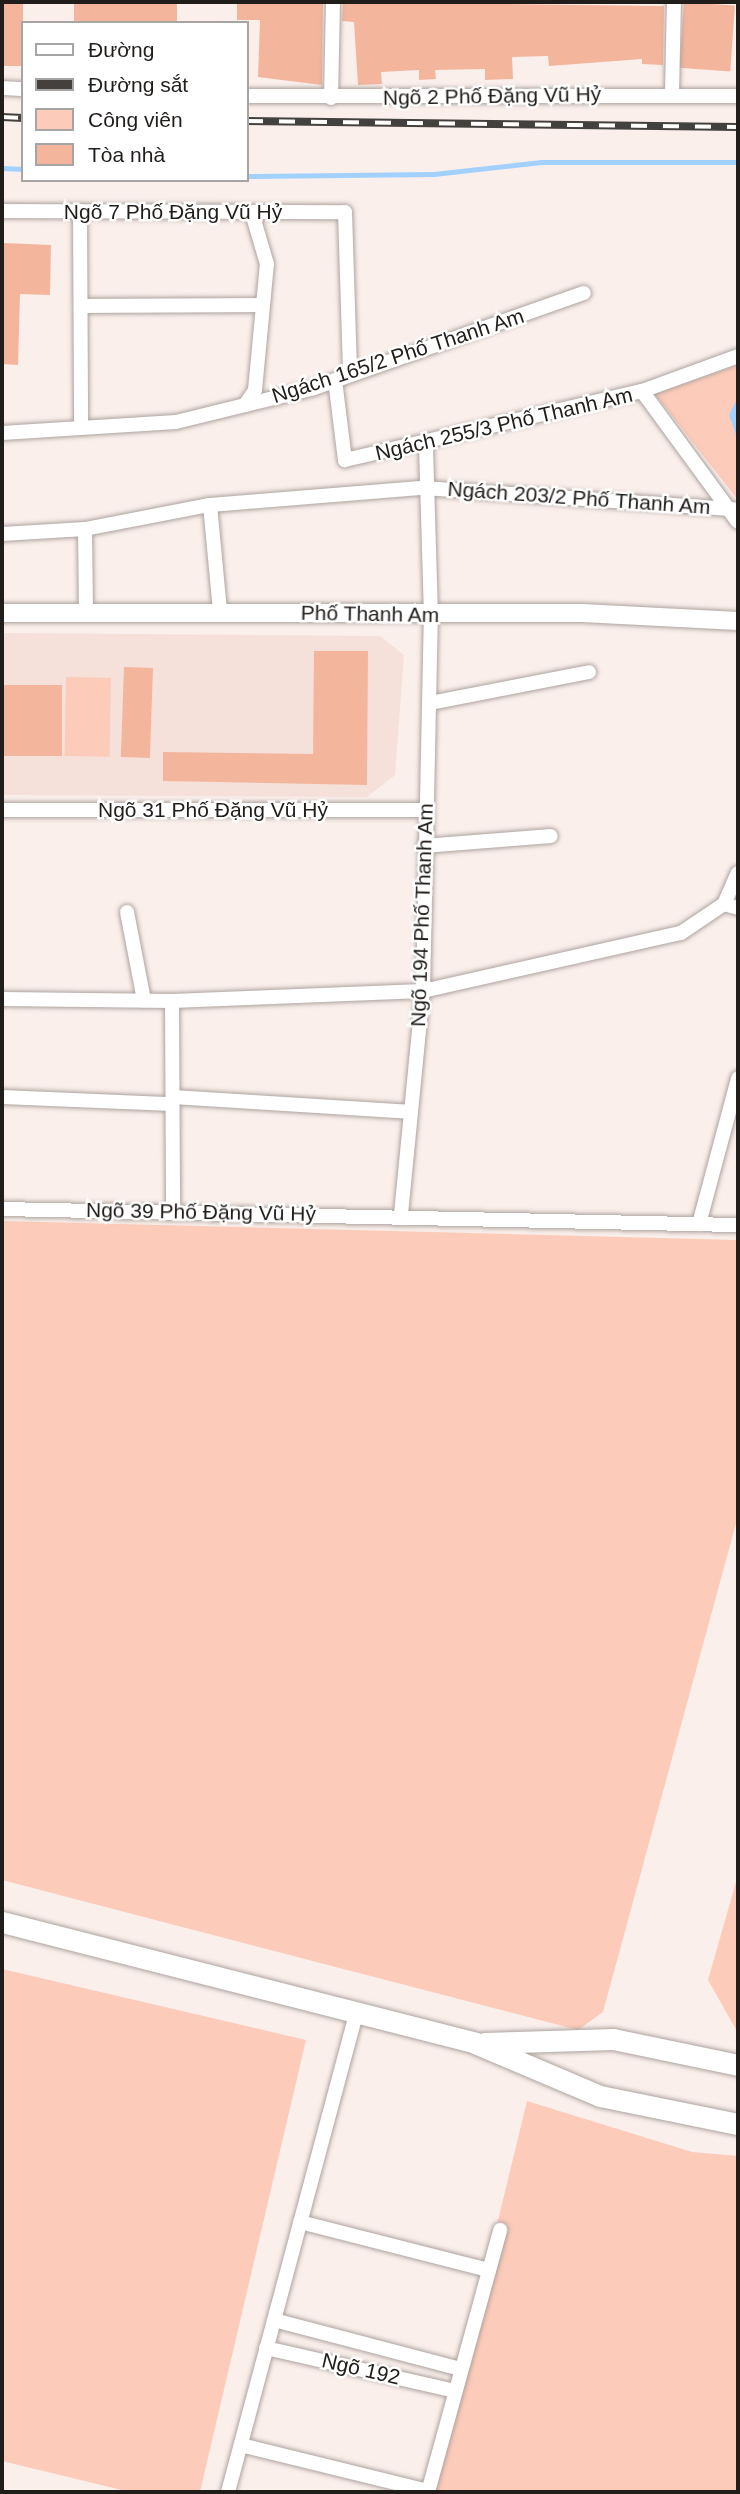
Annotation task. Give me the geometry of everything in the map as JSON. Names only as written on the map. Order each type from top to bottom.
[{"type":"main road","points":[[2,1923],[475,2043],[600,2096],[738,2124]]},
{"type":"main road","points":[[475,2043],[613,2039],[738,2065]]},
{"type":"street","points":[[331,98],[333,2]]},
{"type":"street","points":[[672,94],[674,2]]},
{"type":"street","points":[[2,88],[21,89]]},
{"type":"street","name":"Ngõ 2 Phố Đặng Vũ Hỷ","points":[[248,96],[738,96]]},
{"type":"street","name":"Ngõ 7 Phố Đặng Vũ Hỷ","points":[[2,211],[345,212],[350,374]]},
{"type":"street","points":[[80,211],[81,428]]},
{"type":"street","points":[[245,405],[255,390],[267,264],[252,213]]},
{"type":"street","name":"Ngách 165/2 Phố Thanh Am","points":[[2,433],[176,422],[335,380],[584,293]]},
{"type":"street","points":[[80,306],[263,305]]},
{"type":"street","name":"Ngách 255/3 Phố Thanh Am","points":[[335,380],[345,460],[426,446],[642,391],[738,356]]},
{"type":"street","points":[[642,391],[736,515]]},
{"type":"street","name":"Ngõ 194 Phố Thanh Am","points":[[401,1214],[423,991],[431,616],[423,488],[426,446]]},
{"type":"street","name":"Ngách 203/2 Phố Thanh Am","points":[[2,534],[85,529],[210,505],[423,488],[736,515]]},
{"type":"street","points":[[210,505],[220,611]]},
{"type":"street","points":[[85,529],[86,610]]},
{"type":"street","name":"Phố Thanh Am","points":[[2,613],[86,610],[431,616],[582,613],[738,621]]},
{"type":"street","points":[[430,703],[589,672]]},
{"type":"street","name":"Ngõ 31 Phố Đặng Vũ Hỷ","points":[[2,810],[425,810]]},
{"type":"street","points":[[424,846],[551,836]]},
{"type":"street","points":[[2,999],[172,1001],[423,991],[681,933],[731,906],[738,873]]},
{"type":"street","points":[[127,912],[144,1000]]},
{"type":"street","points":[[172,1001],[173,1212]]},
{"type":"street","points":[[699,1224],[738,1077]]},
{"type":"street","points":[[2,1097],[173,1101],[409,1112]]},
{"type":"street","name":"Ngõ 39 Phố Đặng Vũ Hỷ","points":[[2,1209],[401,1214],[738,1225]]},
{"type":"street","points":[[228,2492],[356,2013]]},
{"type":"street","points":[[300,2222],[489,2270]]},
{"type":"street","points":[[241,2445],[428,2491],[500,2230]]},
{"type":"street","points":[[274,2320],[461,2369]]},
{"type":"street","name":"Ngõ 192","points":[[266,2348],[455,2391]]},
{"type":"shaded area","points":[[2,633],[380,636],[404,655],[395,775],[367,797],[2,795]]},
{"type":"green space","points":[[738,365],[738,500],[655,394]]},
{"type":"green space","points":[[66,677],[111,678],[110,757],[65,756]]},
{"type":"green space","points":[[2,1221],[738,1240],[738,1516],[603,2012],[578,2030],[2,1880]]},
{"type":"green space","points":[[738,1875],[738,2033],[708,1980]]},
{"type":"green space","points":[[2,1969],[306,2040],[200,2492],[130,2492],[2,2461]]},
{"type":"green space","points":[[527,2101],[692,2152],[738,2156],[738,2492],[432,2492]]},
{"type":"water","points":[[738,397],[738,440],[729,415]]},
{"type":"building","points":[[2,2],[23,2],[21,66],[2,66]]},
{"type":"building","points":[[74,2],[177,2],[177,21],[74,21]]},
{"type":"building","points":[[237,2],[323,2],[322,85],[258,77],[260,20],[237,20]]},
{"type":"building","points":[[343,2],[664,6],[663,65],[642,64],[642,59],[549,66],[548,56],[512,57],[513,79],[485,80],[485,69],[435,70],[436,79],[419,80],[419,70],[381,72],[382,84],[358,85],[354,22],[342,21]]},
{"type":"building","points":[[684,2],[735,6],[730,71],[679,68]]},
{"type":"building","points":[[4,243],[51,245],[50,295],[20,294],[18,365],[2,364]]},
{"type":"building","points":[[314,651],[368,651],[367,785],[163,781],[163,752],[313,754]]},
{"type":"building","points":[[124,667],[153,668],[150,758],[121,757]]},
{"type":"building","points":[[2,685],[62,685],[62,756],[2,756]]},
{"type":"waterway","points":[[248,176],[434,174],[541,162],[738,162]]},
{"type":"waterway","points":[[2,168],[21,169]]},
{"type":"railway","points":[[2,117],[21,118]]},
{"type":"railway","points":[[248,121],[738,127]]}]
